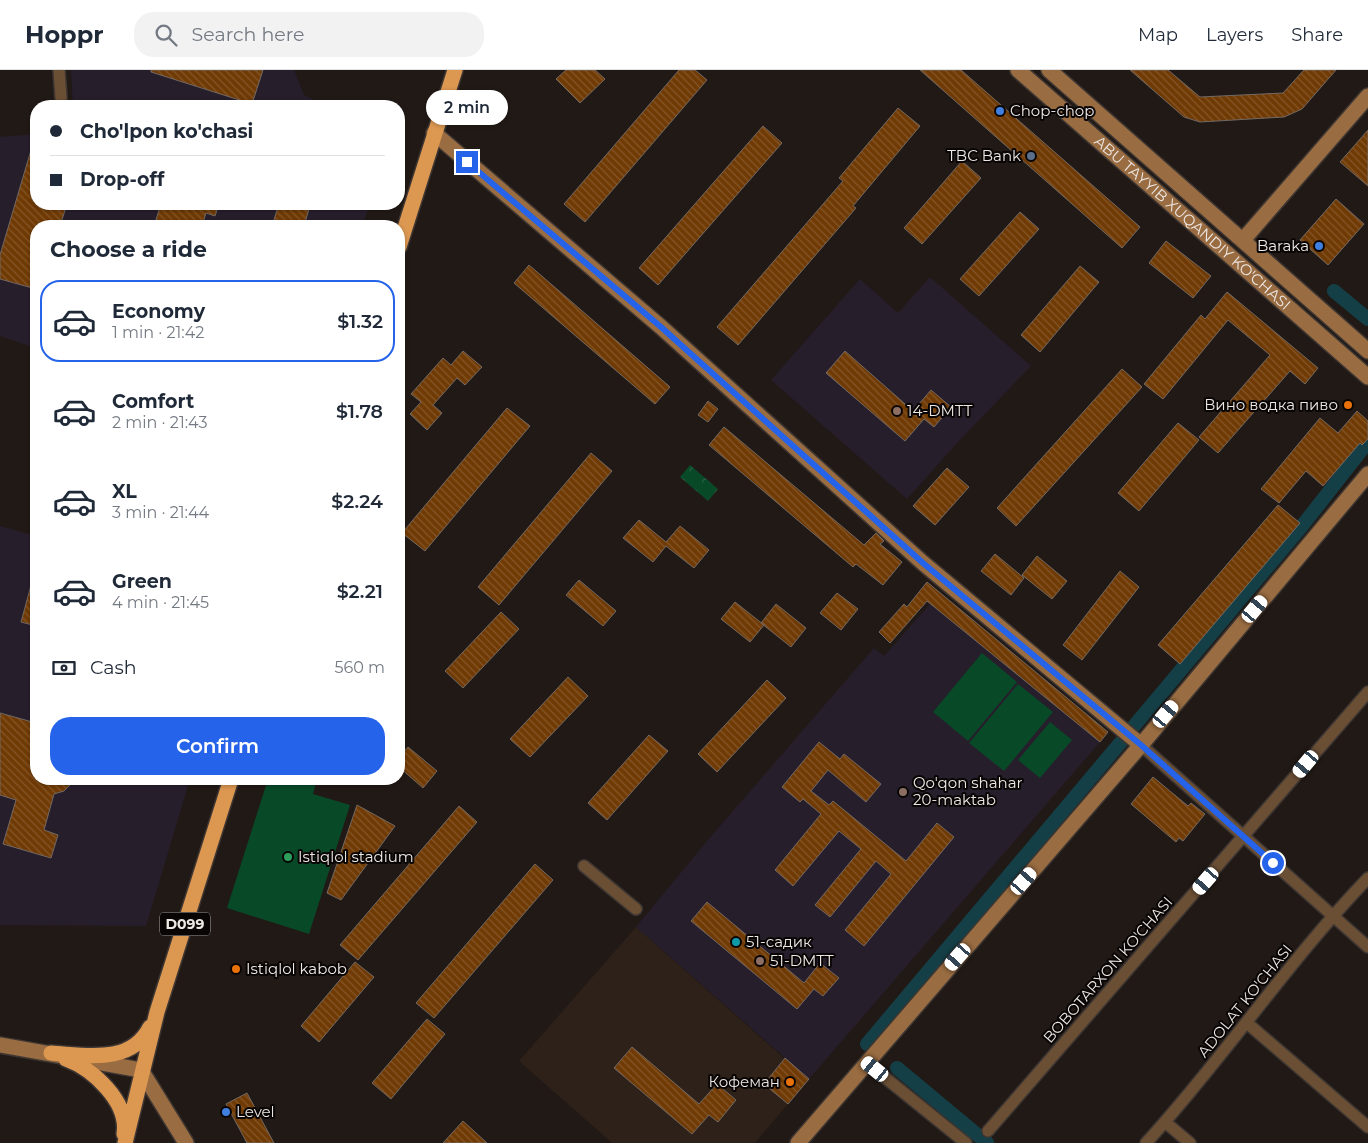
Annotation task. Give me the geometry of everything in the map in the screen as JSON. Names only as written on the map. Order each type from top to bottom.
[{"type":"highway","points":[[405,227],[455,70]]},
{"type":"highway","name":"D099","points":[[124,1143],[157,1012],[229,785]]},
{"type":"highway","points":[[51,1053],[105,1056],[124,1052],[144,1037],[157,1012]]},
{"type":"highway","points":[[51,1053],[83,1065],[102,1082],[117,1103],[125,1127],[124,1143]]},
{"type":"main road","name":"ABU TAYYIB XUQANDIY KO'CHASI","points":[[1018,70],[1368,378]]},
{"type":"main road","points":[[1049,70],[1368,352]]},
{"type":"main road","points":[[1243,240],[1368,96]]},
{"type":"main road","points":[[434,133],[661,327],[923,563],[1141,745]]},
{"type":"main road","points":[[798,1143],[1141,745],[1368,474]]},
{"type":"main road","points":[[0,1045],[141,1070],[186,1143]]},
{"type":"street","points":[[60,70],[61,98]]},
{"type":"street","name":"BOBOTARXON KO'CHASI","points":[[988,1131],[1368,692]]},
{"type":"street","points":[[1141,745],[1368,946]]},
{"type":"street","points":[[584,866],[636,909]]},
{"type":"street","name":"ADOLAT KO'CHASI","points":[[1146,1143],[1247,1023],[1332,916],[1368,878]]},
{"type":"street","points":[[1247,1023],[1368,1127]]},
{"type":"street","points":[[867,1063],[966,1143]]},
{"type":"street","points":[[1165,1122],[1190,1143]]},
{"type":"shaded area","points":[[71,70],[294,70],[304,95],[314,100],[73,100]]},
{"type":"shaded area","points":[[30,134],[30,210],[368,210],[364,220],[30,220],[30,346],[0,336],[0,137]]},
{"type":"shaded area","name":"14-DMTT","points":[[930,277],[1031,366],[958,442],[907,499],[771,380],[860,279],[898,313]]},
{"type":"shaded area","points":[[0,526],[30,534],[30,785],[188,785],[146,926],[0,925]]},
{"type":"shaded area","name":"Qo'qon shahar 20-maktab","points":[[930,604],[1100,742],[809,1079],[636,927],[707,841],[874,648],[884,656]]},
{"type":"shaded area","points":[[636,927],[784,1058],[764,1084],[788,1104],[755,1143],[612,1143],[519,1061]]},
{"type":"green space","points":[[690,465],[718,489],[708,501],[680,477]]},
{"type":"green space","points":[[982,653],[1017,682],[968,741],[933,712]]},
{"type":"green space","points":[[1018,684],[1053,712],[1004,771],[969,743]]},
{"type":"green space","points":[[1050,722],[1072,740],[1040,778],[1018,760]]},
{"type":"green space","name":"Istiqlol stadium","points":[[266,785],[315,785],[313,794],[350,805],[309,934],[227,908]]},
{"type":"building","points":[[151,70],[263,70],[253,100],[239,100],[151,72]]},
{"type":"building","points":[[566,70],[595,70],[605,79],[580,103],[556,79]]},
{"type":"building","points":[[679,70],[695,70],[707,80],[585,222],[564,204]]},
{"type":"building","points":[[920,70],[961,70],[1140,227],[1122,248]]},
{"type":"building","points":[[1130,70],[1168,70],[1200,97],[1283,93],[1304,70],[1336,70],[1302,109],[1284,117],[1200,122],[1184,117]]},
{"type":"building","points":[[898,108],[920,126],[853,206],[856,208],[738,345],[717,327],[843,181],[839,178]]},
{"type":"building","points":[[763,126],[782,143],[658,285],[639,268]]},
{"type":"building","points":[[1368,130],[1368,186],[1340,162]]},
{"type":"building","points":[[30,154],[30,210],[65,210],[62,220],[30,220],[30,287],[0,279],[0,255]]},
{"type":"building","points":[[962,161],[981,178],[922,244],[904,228]]},
{"type":"building","points":[[1336,199],[1364,224],[1328,265],[1300,240]]},
{"type":"building","points":[[159,210],[217,210],[215,216],[206,213],[204,220],[156,220]]},
{"type":"building","points":[[277,210],[309,210],[306,220],[274,220]]},
{"type":"building","points":[[1020,212],[1039,229],[979,296],[960,279]]},
{"type":"building","points":[[1166,241],[1211,276],[1193,298],[1149,263]]},
{"type":"building","points":[[529,265],[670,387],[655,404],[514,283]]},
{"type":"building","points":[[1080,266],[1099,282],[1040,352],[1021,335]]},
{"type":"building","points":[[1227,292],[1318,368],[1305,384],[1290,371],[1218,453],[1199,437],[1270,355],[1228,320],[1163,399],[1144,384],[1201,315],[1205,319]]},
{"type":"building","points":[[463,351],[482,367],[465,385],[457,378],[433,405],[442,413],[427,430],[410,414],[421,402],[411,394],[443,358],[451,365]]},
{"type":"building","points":[[845,351],[913,411],[931,390],[951,407],[934,427],[924,419],[905,441],[826,373]]},
{"type":"building","points":[[1122,369],[1142,387],[1016,526],[997,508]]},
{"type":"building","points":[[708,401],[718,409],[708,422],[698,415]]},
{"type":"building","points":[[507,408],[530,426],[425,551],[405,535],[405,529]]},
{"type":"building","points":[[1357,411],[1368,421],[1368,439],[1362,445],[1360,443],[1323,486],[1306,471],[1279,503],[1261,489],[1320,418],[1338,433]]},
{"type":"building","points":[[1178,423],[1199,440],[1139,511],[1118,493]]},
{"type":"building","points":[[724,427],[864,545],[876,533],[884,541],[880,544],[902,562],[883,585],[856,564],[853,567],[709,445]]},
{"type":"building","points":[[591,453],[612,471],[499,605],[478,587]]},
{"type":"building","points":[[947,468],[969,487],[935,525],[913,506]]},
{"type":"building","points":[[1278,505],[1300,523],[1180,664],[1158,645]]},
{"type":"building","points":[[639,520],[666,542],[680,526],[709,550],[694,568],[666,546],[653,562],[623,538]]},
{"type":"building","points":[[995,554],[1024,578],[1011,595],[981,571]]},
{"type":"building","points":[[1037,556],[1067,581],[1052,599],[1022,575]]},
{"type":"building","points":[[1120,571],[1139,587],[1082,660],[1063,645]]},
{"type":"building","points":[[579,580],[616,611],[603,626],[566,595]]},
{"type":"building","points":[[927,582],[1108,732],[1100,742],[927,601],[890,643],[879,632],[904,604],[907,607]]},
{"type":"building","points":[[30,589],[30,624],[21,622]]},
{"type":"building","points":[[837,593],[858,609],[841,630],[820,613]]},
{"type":"building","points":[[735,602],[764,625],[750,642],[721,619]]},
{"type":"building","points":[[776,604],[806,628],[791,647],[761,623]]},
{"type":"building","points":[[501,612],[519,629],[463,688],[445,671]]},
{"type":"building","points":[[568,677],[588,696],[530,757],[510,739]]},
{"type":"building","points":[[767,680],[786,698],[717,772],[698,754]]},
{"type":"building","points":[[0,713],[30,721],[30,785],[70,785],[64,791],[54,794],[44,830],[58,835],[51,858],[3,844],[16,800],[0,795]]},
{"type":"building","points":[[649,735],[668,751],[607,820],[588,803]]},
{"type":"building","points":[[819,742],[840,759],[844,754],[881,784],[866,802],[828,770],[811,791],[829,805],[833,801],[906,861],[937,823],[954,837],[864,946],[845,930],[891,874],[876,861],[830,917],[815,905],[861,849],[839,831],[793,886],[775,870],[821,814],[803,799],[800,802],[782,787]]},
{"type":"building","points":[[408,747],[437,771],[423,788],[405,772],[405,751]]},
{"type":"building","points":[[1153,777],[1188,806],[1191,803],[1205,814],[1183,841],[1179,838],[1176,842],[1131,804]]},
{"type":"building","points":[[357,805],[395,826],[341,900],[327,893]]},
{"type":"building","points":[[459,806],[477,822],[358,960],[340,945]]},
{"type":"building","points":[[535,864],[553,880],[434,1018],[416,1003]]},
{"type":"building","name":"51-садик","points":[[707,902],[804,983],[820,963],[839,978],[823,996],[814,989],[797,1009],[691,921]]},
{"type":"building","points":[[355,962],[374,977],[319,1042],[301,1026]]},
{"type":"building","points":[[427,1019],[445,1034],[391,1099],[372,1083]]},
{"type":"building","points":[[632,1047],[699,1104],[717,1084],[736,1100],[718,1122],[709,1115],[692,1134],[614,1068]]},
{"type":"building","points":[[785,1058],[809,1079],[788,1104],[764,1084]]},
{"type":"building","points":[[247,1093],[274,1143],[247,1143],[226,1104]]},
{"type":"building","points":[[463,1121],[487,1143],[443,1143]]},
{"type":"waterway","points":[[1334,291],[1368,319]]},
{"type":"waterway","points":[[1134,726],[1302,526],[1368,442]]},
{"type":"waterway","points":[[867,1044],[1121,742]]},
{"type":"waterway","points":[[897,1068],[987,1143]]},
{"type":"place","name":"Chop-chop","points":[[1000,111]]},
{"type":"place","name":"TBC Bank","points":[[1031,156]]},
{"type":"place","name":"Baraka","points":[[1319,246]]},
{"type":"place","name":"Вино водка пиво","points":[[1348,405]]},
{"type":"place","name":"14-DMTT","points":[[897,411]]},
{"type":"place","name":"Qo'qon shahar 20-maktab","points":[[903,792]]},
{"type":"place","name":"Istiqlol stadium","points":[[288,857]]},
{"type":"place","name":"51-садик","points":[[736,942]]},
{"type":"place","name":"51-DMTT","points":[[760,961]]},
{"type":"place","name":"Istiqlol kabob","points":[[236,969]]},
{"type":"place","name":"Кофеман","points":[[790,1082]]},
{"type":"place","name":"Level","points":[[226,1112]]},
{"type":"route","points":[[467,162],[661,327],[923,563],[1141,745],[1273,863]]}]
